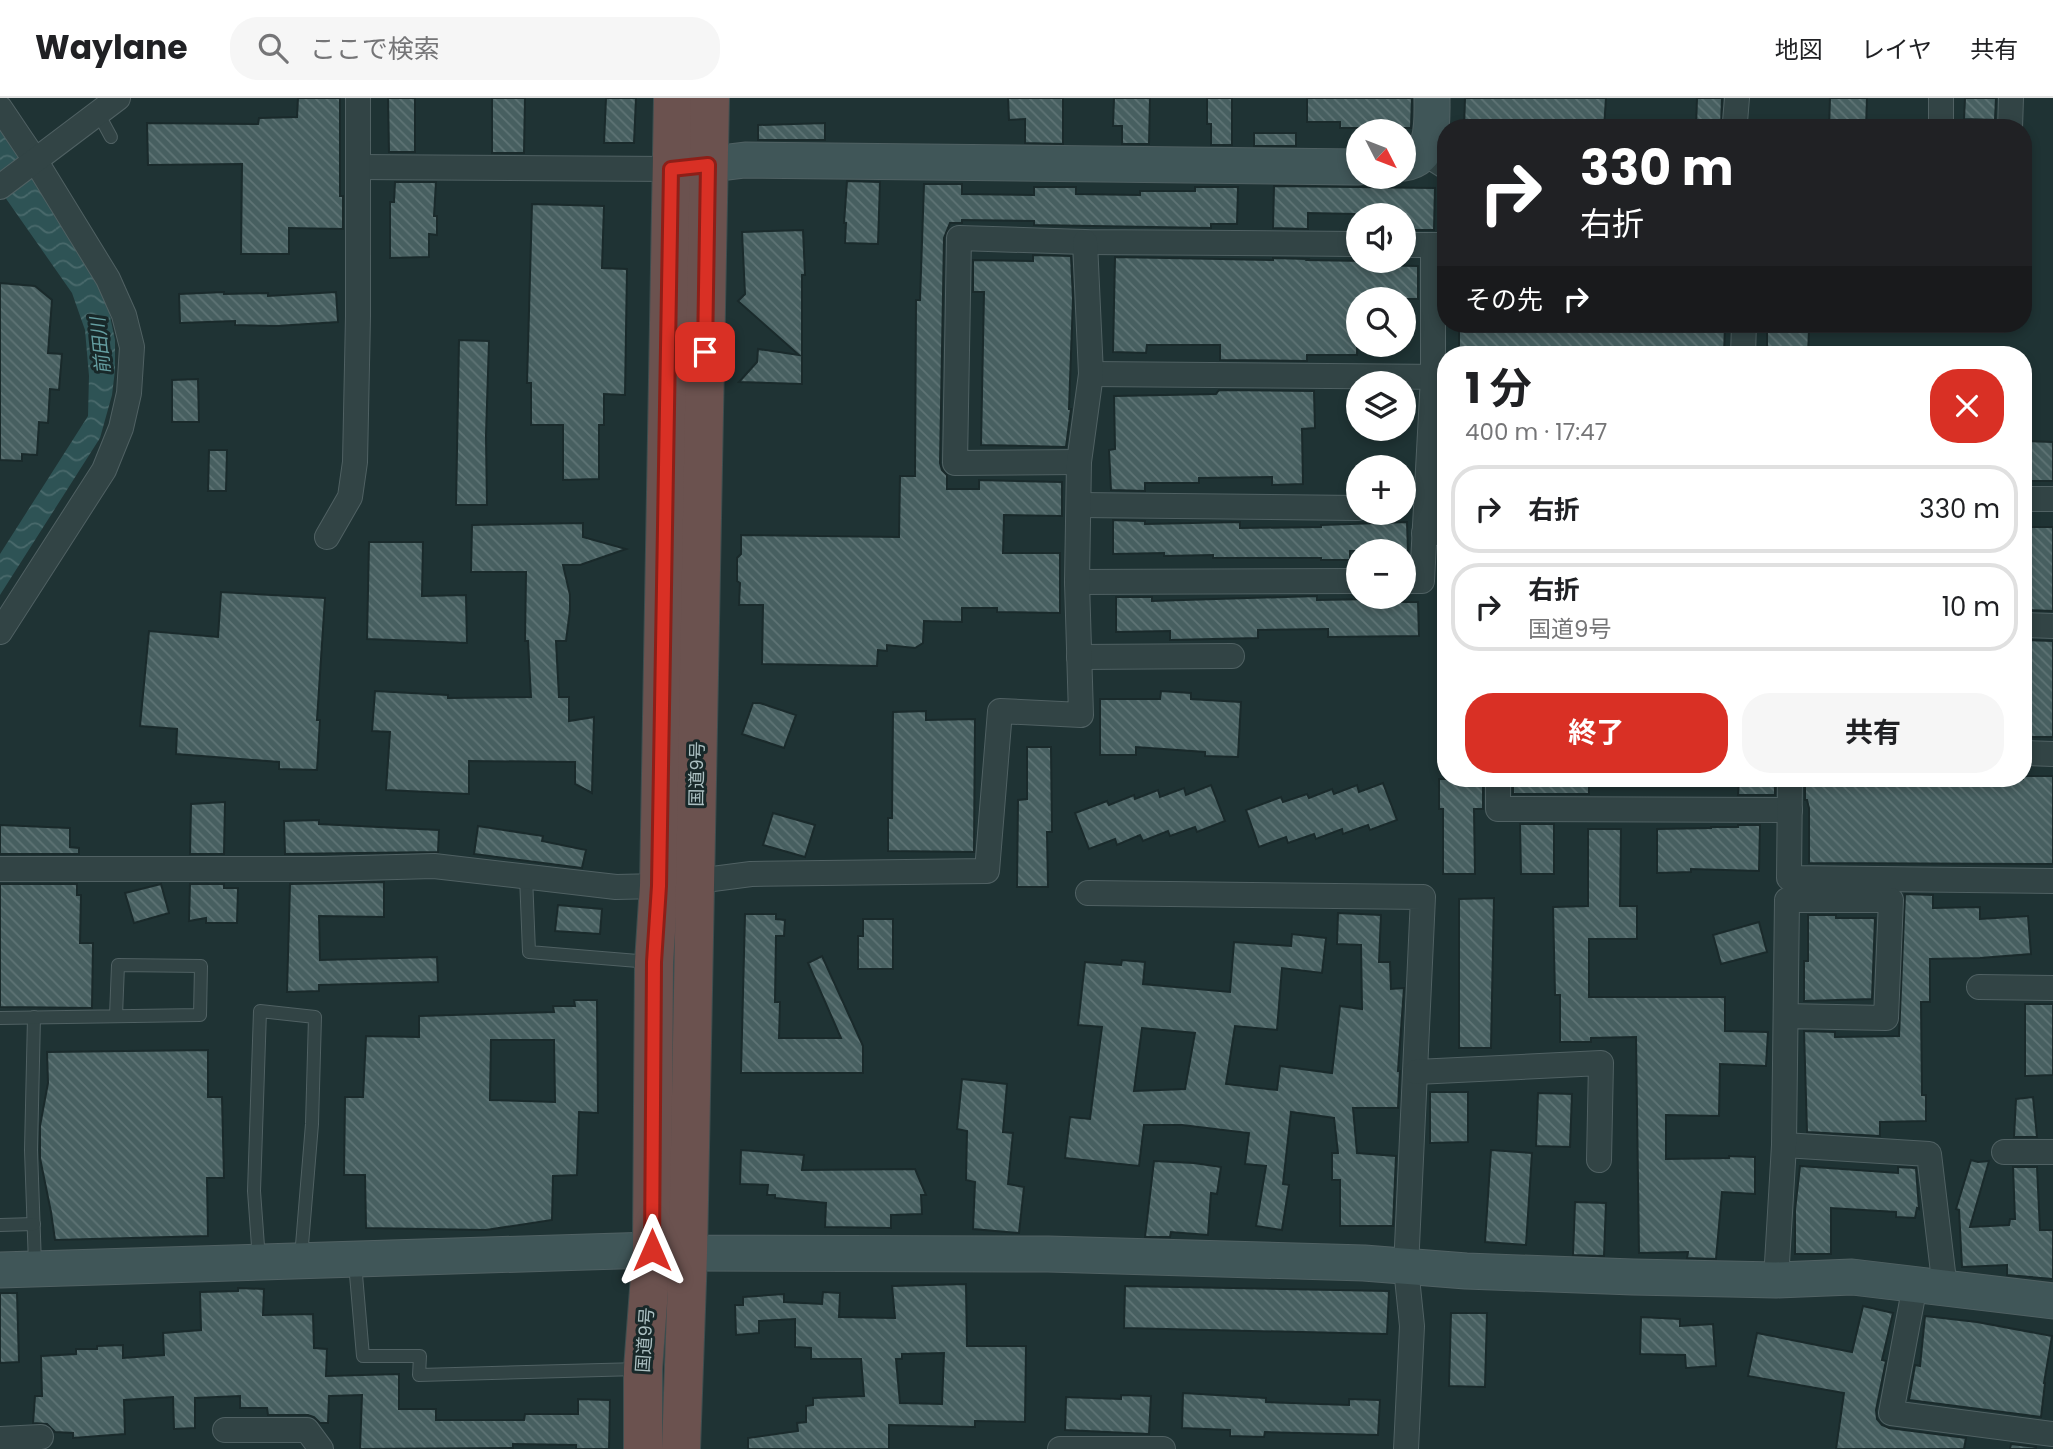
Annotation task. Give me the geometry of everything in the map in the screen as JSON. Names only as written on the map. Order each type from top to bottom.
[{"type":"highway","name":"国道9号","points":[[643,1449],[643,1369],[670,1251],[690,167],[673,98]]},
{"type":"highway","name":"国道9号","points":[[690,167],[710,98]]},
{"type":"highway","name":"国道9号","points":[[677,884],[654,962],[681,1449]]},
{"type":"street","points":[[0,187],[118,98]]},
{"type":"street","points":[[327,537],[350,498],[355,462],[358,98]]},
{"type":"street","points":[[1424,161],[1431,134],[1432,98]]},
{"type":"street","points":[[1941,98],[1941,119]]},
{"type":"street","points":[[2010,119],[2011,98]]},
{"type":"street","points":[[0,108],[108,279],[124,315],[132,347],[129,393],[124,416],[104,470],[2,624]]},
{"type":"street","points":[[359,167],[690,167],[745,160],[1346,167]]},
{"type":"street","points":[[1079,462],[955,463],[959,238],[1346,244]]},
{"type":"street","points":[[0,869],[323,869],[434,866],[616,887],[677,884],[751,874],[987,871],[1000,711],[1080,715],[1077,582],[1079,462],[1091,374],[1085,242]]},
{"type":"street","points":[[1416,245],[1437,245]]},
{"type":"street","points":[[1091,374],[1437,377]]},
{"type":"street","points":[[1416,581],[1422,581],[1424,521],[1437,396]]},
{"type":"street","points":[[2032,499],[2053,499]]},
{"type":"street","points":[[1080,505],[1346,508]]},
{"type":"street","points":[[1077,582],[1346,581]]},
{"type":"street","points":[[2032,625],[2053,625]]},
{"type":"street","points":[[1079,657],[1232,656]]},
{"type":"street","points":[[2032,753],[2053,754]]},
{"type":"street","points":[[1498,787],[1497,809],[1790,810]]},
{"type":"street","points":[[1790,787],[1789,878],[2053,881]]},
{"type":"street","points":[[1088,893],[1423,897],[1406,1268],[1412,1326],[1406,1449]]},
{"type":"street","points":[[1776,1280],[1784,1145],[1787,900],[1891,900],[1886,1018],[1786,1016]]},
{"type":"street","points":[[1979,987],[2053,988]]},
{"type":"street","points":[[1416,1072],[1601,1063],[1599,1160]]},
{"type":"street","points":[[1784,1145],[1929,1154],[1930,1287],[1891,1413],[1983,1437],[2053,1434]]},
{"type":"street","points":[[2004,1152],[2053,1152]]},
{"type":"street","points":[[0,1270],[301,1259],[670,1251],[1048,1254],[1364,1263],[1406,1268],[1605,1276],[1776,1280],[1852,1277],[2053,1301]]},
{"type":"street","points":[[225,1430],[307,1430],[321,1449]]},
{"type":"street","points":[[0,1439],[41,1437]]},
{"type":"street","points":[[1060,1449],[1163,1449]]},
{"type":"lane","points":[[98,113],[111,137]]},
{"type":"lane","points":[[526,876],[529,952],[654,962]]},
{"type":"lane","points":[[0,1018],[200,1015],[201,966],[118,965],[116,1016]]},
{"type":"lane","points":[[259,1261],[254,1191],[260,1011],[314,1017],[312,1124],[301,1259]]},
{"type":"lane","points":[[34,1017],[30,1150],[36,1269]]},
{"type":"lane","points":[[0,1225],[34,1224]]},
{"type":"lane","points":[[355,1258],[363,1356],[420,1356],[419,1375],[643,1369]]},
{"type":"water","name":"前田川","points":[[0,128],[76,242],[108,306],[115,340],[115,370],[112,395],[100,438],[0,595],[0,554],[88,416],[89,376],[85,330],[72,293],[0,190]]},
{"type":"building","points":[[298,98],[340,98],[340,196],[343,196],[343,229],[289,228],[289,254],[241,254],[242,164],[148,165],[147,123],[258,124],[259,118],[297,117]]},
{"type":"building","points":[[388,98],[415,98],[415,152],[389,152]]},
{"type":"building","points":[[492,98],[525,98],[524,153],[492,153]]},
{"type":"building","points":[[606,98],[636,98],[634,143],[604,143]]},
{"type":"building","points":[[1008,98],[1063,98],[1063,144],[1025,143],[1025,119],[1009,120]]},
{"type":"building","points":[[1114,98],[1150,98],[1149,144],[1122,144],[1122,126],[1113,126]]},
{"type":"building","points":[[1207,98],[1232,98],[1232,145],[1211,145],[1211,124],[1207,124]]},
{"type":"building","points":[[1307,98],[1412,98],[1411,119],[1346,119],[1346,128],[1340,128],[1340,122],[1307,122]]},
{"type":"building","points":[[1465,98],[1606,98],[1605,119],[1464,119]]},
{"type":"building","points":[[1697,98],[1722,98],[1721,119],[1696,119]]},
{"type":"building","points":[[1830,98],[1867,98],[1866,119],[1829,119]]},
{"type":"building","points":[[1965,98],[1996,98],[1995,119],[1964,119]]},
{"type":"building","points":[[825,123],[825,140],[758,140],[758,125]]},
{"type":"building","points":[[1254,133],[1296,133],[1296,146],[1254,146]]},
{"type":"building","points":[[847,181],[880,182],[878,244],[845,243]]},
{"type":"building","points":[[395,182],[436,182],[434,216],[437,216],[437,235],[429,234],[429,257],[390,258],[390,202],[394,202]]},
{"type":"building","points":[[924,184],[962,184],[962,194],[1034,195],[1034,187],[1076,187],[1076,194],[1140,195],[1140,191],[1195,191],[1195,187],[1238,187],[1237,224],[1211,224],[1211,228],[1034,225],[1034,221],[962,220],[962,223],[950,223],[944,238],[940,463],[947,475],[947,489],[979,489],[979,480],[1062,482],[1062,516],[1004,515],[1003,553],[1060,553],[1060,613],[997,612],[997,608],[962,608],[962,622],[924,621],[923,643],[915,648],[887,645],[887,651],[878,650],[877,666],[762,664],[763,605],[739,605],[737,558],[741,554],[741,535],[899,537],[900,476],[915,476],[916,300],[920,300]]},
{"type":"building","points":[[1274,186],[1346,187],[1346,189],[1435,188],[1434,230],[1416,230],[1416,203],[1346,203],[1346,214],[1308,213],[1308,229],[1273,228]]},
{"type":"building","points":[[532,204],[604,206],[602,268],[627,269],[625,395],[604,394],[604,425],[599,425],[599,479],[563,480],[563,425],[531,425],[531,383],[527,383]]},
{"type":"building","points":[[803,230],[805,275],[802,275],[802,384],[739,382],[757,362],[758,349],[799,355],[738,301],[745,294],[742,232]]},
{"type":"building","points":[[1033,255],[1071,256],[1071,409],[1066,447],[981,445],[984,292],[973,292],[973,260],[1033,261]]},
{"type":"building","points":[[1115,257],[1346,261],[1346,273],[1416,273],[1418,266],[1418,299],[1416,287],[1346,287],[1346,355],[1307,355],[1307,361],[1220,360],[1220,345],[1147,345],[1146,353],[1113,352]]},
{"type":"building","points":[[0,283],[35,286],[52,300],[48,353],[62,354],[59,390],[50,389],[48,423],[39,422],[37,455],[22,454],[22,461],[0,460]]},
{"type":"building","points":[[336,292],[338,322],[277,326],[235,325],[235,321],[180,323],[179,294],[268,293],[268,296]]},
{"type":"building","points":[[1459,333],[1725,333],[1724,346],[1459,346]]},
{"type":"building","points":[[1767,333],[1809,333],[1808,346],[1767,346]]},
{"type":"building","points":[[459,340],[489,341],[487,505],[456,505]]},
{"type":"building","points":[[198,379],[199,422],[172,422],[172,380]]},
{"type":"building","points":[[1219,390],[1314,391],[1315,428],[1302,429],[1303,484],[1272,485],[1272,477],[1199,478],[1199,483],[1145,483],[1145,491],[1111,490],[1109,450],[1115,449],[1114,396],[1216,394]]},
{"type":"building","points":[[2032,441],[2053,442],[2053,481],[2032,481]]},
{"type":"building","points":[[209,450],[227,450],[226,491],[208,491]]},
{"type":"building","points":[[1113,520],[1145,521],[1145,524],[1240,522],[1240,528],[1407,525],[1408,539],[1346,539],[1346,560],[1213,558],[1213,555],[1164,556],[1164,553],[1113,554]]},
{"type":"building","points":[[583,523],[583,537],[626,549],[580,565],[563,565],[570,595],[570,610],[566,641],[556,641],[559,697],[569,697],[569,721],[594,717],[592,793],[575,784],[575,762],[469,761],[469,794],[386,790],[390,732],[372,731],[375,691],[448,695],[448,698],[531,697],[528,641],[525,641],[526,572],[471,572],[472,525]]},
{"type":"building","points":[[2032,527],[2053,527],[2053,611],[2032,610]]},
{"type":"building","points":[[369,542],[423,542],[422,596],[466,595],[467,643],[367,639]]},
{"type":"building","points":[[221,592],[325,598],[317,720],[320,720],[317,770],[279,769],[279,762],[176,754],[177,729],[140,726],[149,631],[218,637]]},
{"type":"building","points":[[1317,596],[1317,600],[1346,599],[1346,609],[1416,609],[1418,602],[1419,636],[1328,637],[1328,629],[1258,630],[1258,638],[1170,640],[1170,631],[1116,632],[1116,597],[1152,597],[1152,601]]},
{"type":"building","points":[[2032,640],[2053,641],[2053,737],[2032,737]]},
{"type":"building","points":[[1161,691],[1191,693],[1191,699],[1241,702],[1238,757],[1205,756],[1205,752],[1136,747],[1136,755],[1100,755],[1100,699],[1160,699]]},
{"type":"building","points":[[753,703],[796,715],[784,748],[742,734]]},
{"type":"building","points":[[926,711],[926,720],[975,719],[974,852],[888,851],[888,818],[892,818],[893,712]]},
{"type":"building","points":[[1027,747],[1051,747],[1052,832],[1047,832],[1048,887],[1017,887],[1018,800],[1027,799]]},
{"type":"building","points":[[2032,776],[2053,776],[2053,864],[1809,863],[1809,808],[1805,800],[1805,787],[2032,787]]},
{"type":"building","points":[[1383,783],[1397,820],[1370,830],[1368,825],[1343,834],[1342,829],[1316,839],[1314,834],[1288,843],[1286,837],[1259,847],[1246,810],[1281,797],[1283,802],[1307,794],[1309,798],[1332,789],[1334,794],[1357,785],[1359,792]]},
{"type":"building","points":[[1211,785],[1225,821],[1197,832],[1195,827],[1170,836],[1168,831],[1143,841],[1140,835],[1117,845],[1115,839],[1089,849],[1075,813],[1107,801],[1109,805],[1134,795],[1135,799],[1158,790],[1160,797],[1184,788],[1186,795]]},
{"type":"building","points":[[1439,787],[1483,787],[1483,809],[1474,809],[1475,874],[1443,874],[1443,809],[1439,809]]},
{"type":"building","points":[[1513,787],[1589,787],[1589,794],[1513,794]]},
{"type":"building","points":[[1738,787],[1775,787],[1775,795],[1738,795]]},
{"type":"building","points":[[225,802],[224,854],[190,854],[191,804]]},
{"type":"building","points":[[773,813],[815,825],[805,857],[763,845]]},
{"type":"building","points":[[319,820],[319,824],[439,830],[438,852],[285,854],[284,821]]},
{"type":"building","points":[[1520,824],[1554,824],[1554,874],[1521,874]]},
{"type":"building","points":[[0,825],[70,828],[70,847],[79,848],[79,854],[0,854]]},
{"type":"building","points":[[1760,825],[1759,871],[1691,869],[1691,872],[1657,873],[1657,829]]},
{"type":"building","points":[[478,826],[543,836],[542,841],[586,850],[582,868],[474,854]]},
{"type":"building","points":[[1588,829],[1621,829],[1620,906],[1637,906],[1637,939],[1589,939],[1589,997],[1725,997],[1725,1031],[1768,1032],[1766,1066],[1720,1064],[1719,1116],[1666,1115],[1666,1159],[1755,1157],[1755,1194],[1722,1192],[1716,1259],[1687,1258],[1688,1252],[1639,1253],[1636,1037],[1560,1042],[1560,995],[1555,995],[1553,907],[1588,906]]},
{"type":"building","points":[[384,882],[384,917],[319,916],[320,960],[437,957],[438,982],[319,985],[319,991],[287,992],[290,884]]},
{"type":"building","points":[[0,884],[77,884],[77,895],[81,895],[80,943],[93,943],[92,1008],[0,1007]]},
{"type":"building","points":[[161,884],[169,913],[134,923],[125,893]]},
{"type":"building","points":[[190,884],[224,884],[224,888],[238,888],[237,923],[206,923],[206,918],[189,921]]},
{"type":"building","points":[[1905,894],[1933,895],[1933,908],[1980,907],[1980,919],[2028,916],[2031,954],[1930,959],[1930,1002],[1921,1002],[1922,1095],[1926,1095],[1926,1121],[1880,1122],[1880,1136],[1807,1132],[1804,1031],[1835,1032],[1835,1037],[1899,1036]]},
{"type":"building","points":[[1494,898],[1491,1048],[1459,1048],[1459,899]]},
{"type":"building","points":[[558,905],[602,909],[600,934],[555,931]]},
{"type":"building","points":[[1338,913],[1381,915],[1379,962],[1390,962],[1391,989],[1404,988],[1398,1108],[1353,1108],[1357,1153],[1396,1156],[1393,1226],[1340,1226],[1340,1180],[1332,1180],[1332,1153],[1338,1153],[1334,1118],[1291,1112],[1283,1184],[1289,1185],[1282,1230],[1256,1226],[1266,1166],[1245,1164],[1249,1133],[1182,1125],[1144,1125],[1139,1166],[1065,1158],[1070,1117],[1090,1119],[1102,1027],[1078,1025],[1085,962],[1121,965],[1122,960],[1145,962],[1143,984],[1230,992],[1234,942],[1291,946],[1292,934],[1326,938],[1322,973],[1282,968],[1277,1030],[1235,1026],[1226,1084],[1277,1090],[1280,1066],[1332,1073],[1340,1006],[1362,1009],[1361,945],[1337,944]],"holes":[[[1142,1028],[1195,1033],[1185,1089],[1134,1091]]]},
{"type":"building","points":[[745,914],[776,914],[776,919],[785,920],[784,936],[776,936],[775,1002],[780,1002],[779,1038],[841,1038],[808,963],[822,956],[863,1046],[863,1073],[741,1073]]},
{"type":"building","points":[[1808,915],[1875,918],[1872,999],[1804,1001],[1804,961],[1808,961]]},
{"type":"building","points":[[863,919],[893,919],[893,969],[858,969],[858,936],[863,936]]},
{"type":"building","points":[[1759,922],[1767,952],[1721,964],[1713,935]]},
{"type":"building","points":[[574,1000],[597,1000],[598,1113],[579,1112],[577,1175],[553,1176],[552,1220],[486,1230],[366,1228],[365,1175],[344,1175],[345,1097],[363,1097],[366,1036],[419,1037],[419,1016],[554,1012],[553,1006],[575,1006]],"holes":[[[491,1040],[554,1040],[555,1102],[490,1100]]]},
{"type":"building","points":[[2025,1004],[2053,1004],[2053,1075],[2025,1076]]},
{"type":"building","points":[[208,1050],[208,1097],[222,1097],[224,1178],[207,1178],[208,1236],[55,1240],[40,1158],[40,1126],[48,1083],[47,1052]]},
{"type":"building","points":[[962,1079],[1007,1084],[1003,1132],[1013,1133],[1008,1184],[1024,1187],[1019,1233],[973,1229],[975,1182],[966,1180],[967,1131],[957,1129]]},
{"type":"building","points":[[1430,1092],[1468,1092],[1468,1142],[1430,1143]]},
{"type":"building","points":[[1538,1093],[1572,1094],[1570,1147],[1536,1146]]},
{"type":"building","points":[[2033,1097],[2037,1137],[2014,1137],[2016,1099]]},
{"type":"building","points":[[741,1150],[804,1155],[802,1170],[915,1169],[926,1195],[921,1195],[922,1214],[891,1215],[891,1228],[825,1227],[826,1203],[775,1198],[775,1195],[767,1195],[768,1185],[740,1184]]},
{"type":"building","points":[[1491,1150],[1532,1153],[1526,1245],[1485,1242]]},
{"type":"building","points":[[1971,1160],[1989,1161],[1970,1227],[2009,1225],[2010,1219],[2015,1219],[2013,1167],[2037,1167],[2040,1230],[2053,1230],[2053,1279],[2007,1275],[2007,1265],[1962,1267],[1959,1210],[1956,1209]]},
{"type":"building","points":[[1154,1161],[1221,1167],[1217,1194],[1211,1193],[1208,1235],[1171,1232],[1170,1237],[1145,1237]]},
{"type":"building","points":[[1800,1166],[1898,1173],[1898,1167],[1916,1168],[1919,1209],[1917,1208],[1915,1218],[1896,1217],[1896,1212],[1831,1208],[1831,1254],[1795,1254],[1795,1210]]},
{"type":"building","points":[[1575,1202],[1606,1203],[1604,1256],[1573,1255]]},
{"type":"building","points":[[966,1284],[967,1346],[1026,1346],[1025,1422],[975,1421],[975,1427],[889,1425],[889,1449],[748,1449],[748,1438],[798,1431],[797,1423],[806,1422],[806,1406],[813,1405],[813,1398],[864,1396],[861,1359],[811,1359],[811,1348],[795,1347],[795,1319],[759,1321],[759,1333],[736,1335],[735,1305],[743,1305],[743,1297],[784,1294],[784,1302],[822,1304],[823,1292],[840,1293],[839,1317],[895,1318],[892,1286]],"holes":[[[944,1353],[942,1404],[900,1403],[896,1359],[902,1359],[902,1354]]]},
{"type":"building","points":[[1125,1286],[1389,1291],[1387,1334],[1124,1328]]},
{"type":"building","points":[[238,1288],[264,1289],[263,1315],[313,1314],[314,1348],[327,1349],[326,1376],[399,1374],[399,1409],[436,1409],[436,1420],[524,1420],[525,1414],[578,1414],[578,1399],[610,1400],[609,1449],[576,1449],[576,1445],[513,1444],[513,1448],[360,1449],[362,1395],[329,1396],[328,1423],[320,1423],[308,1415],[268,1415],[267,1408],[240,1408],[240,1396],[195,1398],[195,1428],[174,1429],[173,1397],[124,1400],[125,1434],[73,1438],[73,1433],[55,1432],[47,1424],[33,1423],[35,1396],[42,1396],[41,1356],[76,1354],[76,1349],[123,1345],[123,1358],[164,1355],[163,1333],[201,1330],[200,1292],[238,1291]]},
{"type":"building","points":[[0,1293],[17,1293],[19,1362],[0,1363]]},
{"type":"building","points":[[1863,1306],[1893,1313],[1882,1360],[1886,1361],[1876,1410],[1877,1419],[1889,1428],[1966,1438],[1964,1449],[1836,1449],[1844,1393],[1748,1376],[1757,1333],[1852,1352]]},
{"type":"building","points":[[1451,1313],[1487,1313],[1485,1387],[1449,1386]]},
{"type":"building","points":[[1925,1316],[1977,1322],[2052,1336],[2041,1417],[1909,1400],[1915,1365],[1920,1366]]},
{"type":"building","points":[[1641,1317],[1680,1319],[1680,1326],[1713,1324],[1716,1366],[1686,1368],[1685,1355],[1640,1354]]},
{"type":"building","points":[[1183,1393],[1266,1398],[1266,1402],[1349,1405],[1349,1399],[1380,1400],[1378,1435],[1265,1432],[1264,1437],[1230,1436],[1230,1430],[1182,1428]]},
{"type":"building","points":[[1121,1395],[1151,1396],[1149,1434],[1065,1430],[1066,1397],[1121,1399]]},
{"type":"building","points":[[2011,1444],[2036,1447],[2036,1449],[2010,1449]]},
{"type":"route","points":[[652,1250],[654,962],[659,886],[671,169],[708,165],[705,352]]}]
